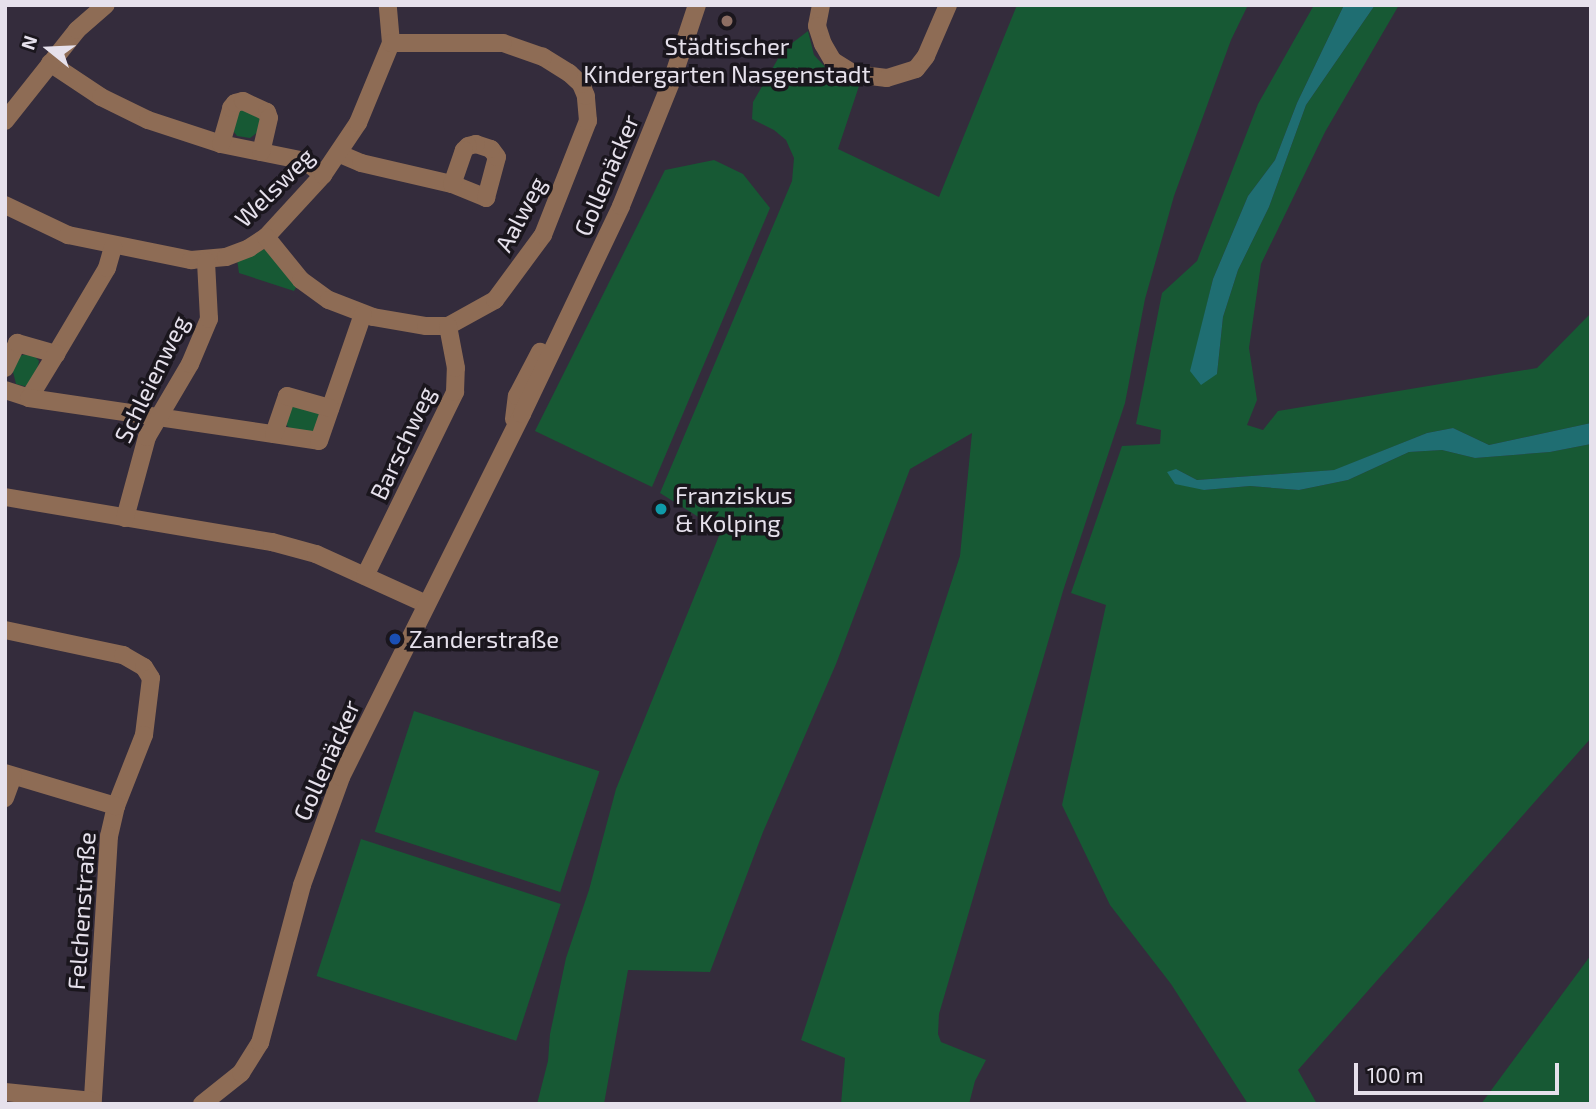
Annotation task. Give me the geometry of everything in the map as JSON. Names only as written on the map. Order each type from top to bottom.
[{"type":"street","points":[[5,121],[77,30],[106,5]]},
{"type":"street","name":"Welsweg","points":[[5,205],[68,235],[113,247],[206,261],[249,248],[266,237],[340,154],[369,103],[391,43],[388,5]]},
{"type":"street","name":"Gollenäcker","points":[[202,1104],[241,1073],[260,1043],[302,885],[323,820],[358,740],[567,322],[648,140],[697,5]]},
{"type":"street","points":[[821,5],[817,26],[833,61],[854,74],[887,78],[916,69],[926,56],[948,5]]},
{"type":"street","name":"Aalweg","points":[[391,43],[485,41],[516,46],[569,73],[581,84],[586,96],[588,121],[543,235],[495,300],[448,326]]},
{"type":"street","points":[[50,63],[117,105],[168,128],[221,144],[305,161],[323,175]]},
{"type":"street","points":[[221,144],[231,108],[235,103],[243,101],[267,112],[269,118],[261,152]]},
{"type":"street","points":[[340,154],[361,163],[452,184]]},
{"type":"street","points":[[266,237],[308,286],[329,300],[363,314],[411,324],[448,326]]},
{"type":"street","points":[[29,398],[107,268],[113,247]]},
{"type":"street","name":"Schleienweg","points":[[125,518],[138,461],[157,416],[190,363],[209,319],[206,261]]},
{"type":"street","points":[[5,390],[29,398],[319,441],[363,314]]},
{"type":"street","name":"Barschweg","points":[[365,576],[455,392],[456,368],[448,326]]},
{"type":"street","points":[[5,368],[17,343],[56,354]]},
{"type":"street","points":[[274,433],[287,396],[330,408]]},
{"type":"street","points":[[5,498],[272,542],[316,554],[426,604]]},
{"type":"street","name":"Felchenstraße","points":[[5,630],[123,655],[135,659],[151,678],[152,691],[144,735],[116,806],[106,863],[94,1102]]},
{"type":"street","points":[[5,798],[9,775],[116,806]]},
{"type":"street","points":[[5,1092],[94,1102]]},
{"type":"shaded area","points":[[1017,5],[1248,5],[1231,40],[1174,196],[1145,299],[1125,403],[1063,591],[939,1014],[938,1034],[941,1042],[986,1060],[975,1081],[969,1104],[841,1104],[845,1058],[801,1040],[960,556],[972,433],[910,469],[836,664],[763,832],[710,972],[628,970],[604,1104],[537,1104],[548,1061],[550,1034],[566,958],[589,890],[616,789],[721,531],[660,493],[792,181],[794,158],[786,140],[774,130],[752,119],[753,102],[783,50],[808,31],[814,55],[828,70],[859,86],[838,149],[939,197]]},
{"type":"shaded area","points":[[1314,5],[1344,5],[1297,103],[1275,160],[1248,196],[1213,279],[1191,371],[1217,374],[1223,317],[1238,270],[1269,207],[1306,105],[1375,5],[1399,5],[1325,132],[1261,264],[1249,348],[1257,400],[1247,425],[1263,430],[1278,411],[1537,368],[1591,313],[1591,423],[1489,445],[1453,428],[1427,433],[1335,470],[1197,480],[1176,469],[1204,490],[1250,486],[1299,490],[1348,480],[1409,452],[1442,450],[1475,458],[1550,452],[1591,444],[1591,738],[1298,1070],[1317,1104],[1248,1104],[1171,984],[1110,905],[1062,805],[1106,605],[1071,593],[1122,446],[1160,444],[1161,430],[1136,424],[1162,293],[1197,261],[1258,104]]},
{"type":"shaded area","points":[[1344,5],[1375,5],[1306,105],[1269,207],[1238,270],[1223,317],[1217,374],[1201,385],[1190,371],[1213,279],[1248,196],[1275,160],[1297,103]]},
{"type":"shaded area","points":[[246,106],[262,118],[258,132],[250,138],[237,136],[231,128],[236,111]]},
{"type":"shaded area","points":[[714,160],[743,174],[770,208],[652,487],[535,431],[665,170]]},
{"type":"shaded area","points":[[265,249],[299,282],[294,291],[239,273],[237,259]]},
{"type":"shaded area","points":[[32,353],[39,361],[36,375],[28,387],[16,384],[13,372],[18,356]]},
{"type":"shaded area","points":[[294,403],[319,412],[318,425],[313,432],[290,429],[284,422]]},
{"type":"shaded area","points":[[1591,423],[1591,444],[1550,452],[1475,458],[1442,450],[1409,452],[1348,480],[1299,490],[1250,486],[1204,490],[1175,484],[1167,472],[1176,469],[1197,480],[1334,470],[1427,433],[1453,428],[1489,445]]},
{"type":"shaded area","points":[[414,711],[599,771],[560,892],[375,832]]},
{"type":"shaded area","points":[[361,839],[561,904],[516,1041],[317,976]]},
{"type":"shaded area","points":[[1591,955],[1591,1104],[1481,1104]]},
{"type":"place","name":"Städtischer Kindergarten Nasgenstadt","points":[[727,21]]},
{"type":"place","name":"Franziskus & Kolping","points":[[661,509]]},
{"type":"place","name":"Zanderstraße","points":[[395,639]]}]
